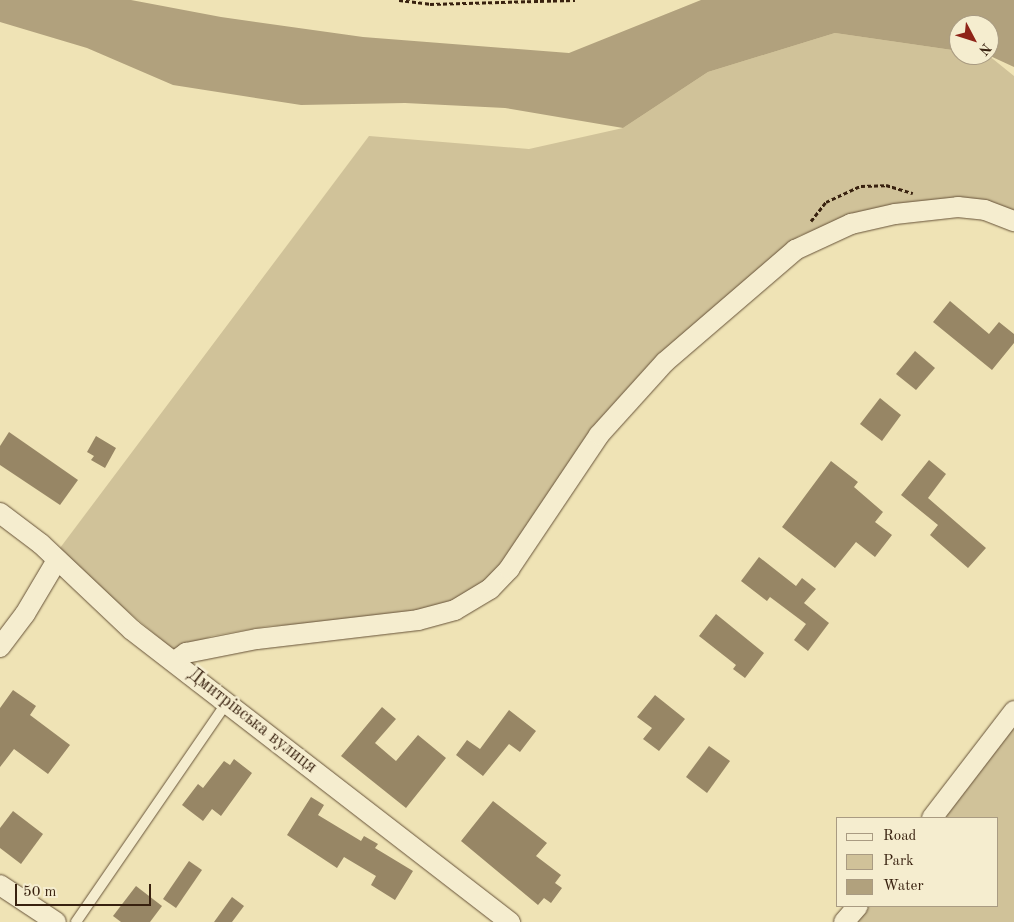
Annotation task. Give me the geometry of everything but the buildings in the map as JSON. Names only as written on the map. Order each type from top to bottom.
[{"type":"street","points":[[175,661],[186,652],[257,639],[418,620],[455,610],[490,588],[509,569],[595,441],[665,362],[795,250],[851,224],[895,214],[958,207],[985,210],[1014,221]]},
{"type":"street","name":"Дмитрівська вулиця","points":[[0,513],[58,560],[104,606],[510,922]]},
{"type":"street","points":[[0,647],[25,614],[58,560]]},
{"type":"street","points":[[933,817],[1014,711]]},
{"type":"street","points":[[0,885],[56,922]]},
{"type":"street","points":[[844,922],[857,907]]},
{"type":"lane","points":[[76,922],[227,702]]},
{"type":"path","points":[[399,0],[430,4],[575,0]]},
{"type":"green space","points":[[835,33],[949,50],[949,65],[999,64],[1014,76],[1014,217],[961,202],[840,220],[799,236],[685,333],[492,579],[439,610],[326,623],[269,626],[212,636],[175,651],[57,552],[369,136],[529,149],[623,128],[708,72]]},
{"type":"green space","points":[[1014,722],[1014,922],[855,922],[867,907],[999,907],[999,817],[938,817]]},
{"type":"water","points":[[0,0],[131,0],[221,17],[363,37],[569,53],[701,0],[1014,0],[1014,67],[999,60],[999,15],[949,15],[949,50],[835,33],[708,72],[623,128],[505,108],[405,103],[301,105],[173,85],[87,48],[0,22]]}]
